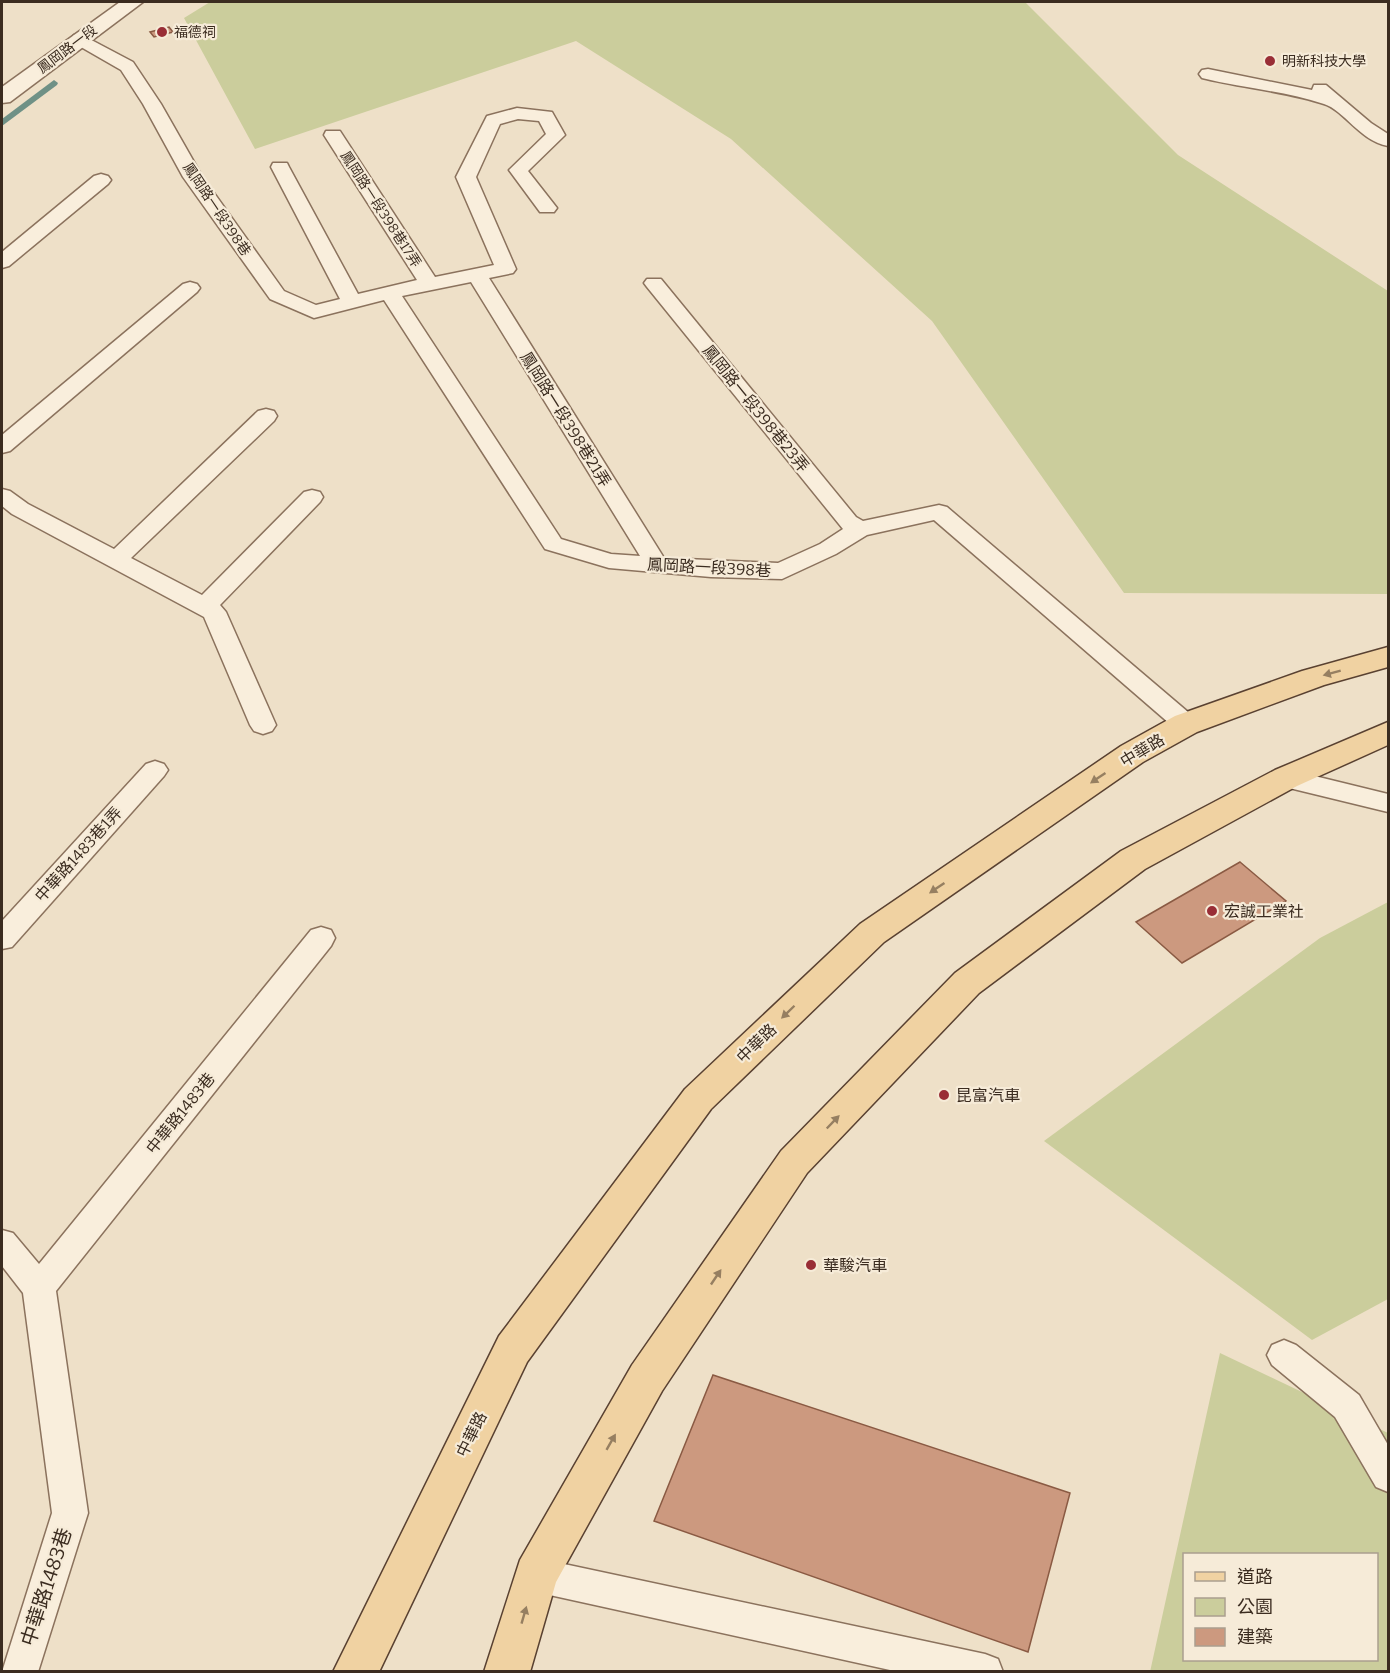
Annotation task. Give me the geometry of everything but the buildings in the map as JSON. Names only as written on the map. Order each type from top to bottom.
[{"type":"main road","name":"中華路","points":[[355,1671],[513,1349],[698,1099],[872,933],[1132,754],[1186,724],[1313,678],[1389,657]]},
{"type":"main road","points":[[507,1671],[536,1575],[647,1378],[794,1162],[967,983],[1134,860],[1286,778],[1389,734]]},
{"type":"street","name":"鳳岡路一段","points":[[2,97],[133,2]]},
{"type":"lane","name":"鳳岡路一段398巷","points":[[80,39],[128,66],[193,177],[277,295],[314,312],[389,292],[506,269],[466,177],[493,120],[517,113],[546,116],[556,135],[518,170],[547,208]]},
{"type":"lane","points":[[1208,74],[1326,94],[1364,127],[1389,141]]},
{"type":"lane","name":"鳳岡路一段398巷17弄","points":[[333,135],[429,284]]},
{"type":"lane","points":[[280,167],[352,302]]},
{"type":"lane","points":[[2,262],[101,180]]},
{"type":"lane","name":"鳳岡路一段398巷21弄","points":[[476,274],[657,565]]},
{"type":"lane","name":"鳳岡路一段398巷23弄","points":[[654,283],[848,522],[860,529]]},
{"type":"lane","points":[[2,446],[190,288]]},
{"type":"lane","name":"鳳岡路一段398巷","points":[[389,292],[554,544],[609,561],[711,569],[782,571],[828,549],[860,529],[939,512],[1186,724]]},
{"type":"lane","points":[[116,560],[266,416]]},
{"type":"lane","points":[[2,496],[20,509],[214,612],[263,725]]},
{"type":"lane","points":[[204,607],[312,497]]},
{"type":"lane","name":"中華路1483巷1弄","points":[[2,939],[155,770]]},
{"type":"lane","points":[[1286,778],[1389,803]]},
{"type":"lane","name":"中華路1483巷","points":[[20,1671],[70,1513],[39,1288],[321,938]]},
{"type":"lane","points":[[2,1244],[39,1288]]},
{"type":"lane","points":[[1284,1355],[1347,1406],[1389,1476]]},
{"type":"lane","points":[[536,1575],[985,1671]]},
{"type":"green space","points":[[210,2],[1025,2],[1178,155],[1388,291],[1388,594],[1124,593],[932,321],[731,139],[576,41],[255,149],[184,18]]},
{"type":"green space","points":[[1388,902],[1388,1299],[1312,1340],[1044,1141],[1320,938]]},
{"type":"green space","points":[[1220,1353],[1388,1433],[1388,1671],[1150,1672]]},
{"type":"waterway","points":[[2,123],[54,83]]},
{"type":"place","name":"福德祠","points":[[162,32]]},
{"type":"place","name":"明新科技大學","points":[[1270,61]]},
{"type":"place","name":"宏誠工業社","points":[[1212,911]]},
{"type":"place","name":"昆富汽車","points":[[944,1095]]},
{"type":"place","name":"華駿汽車","points":[[811,1265]]}]
